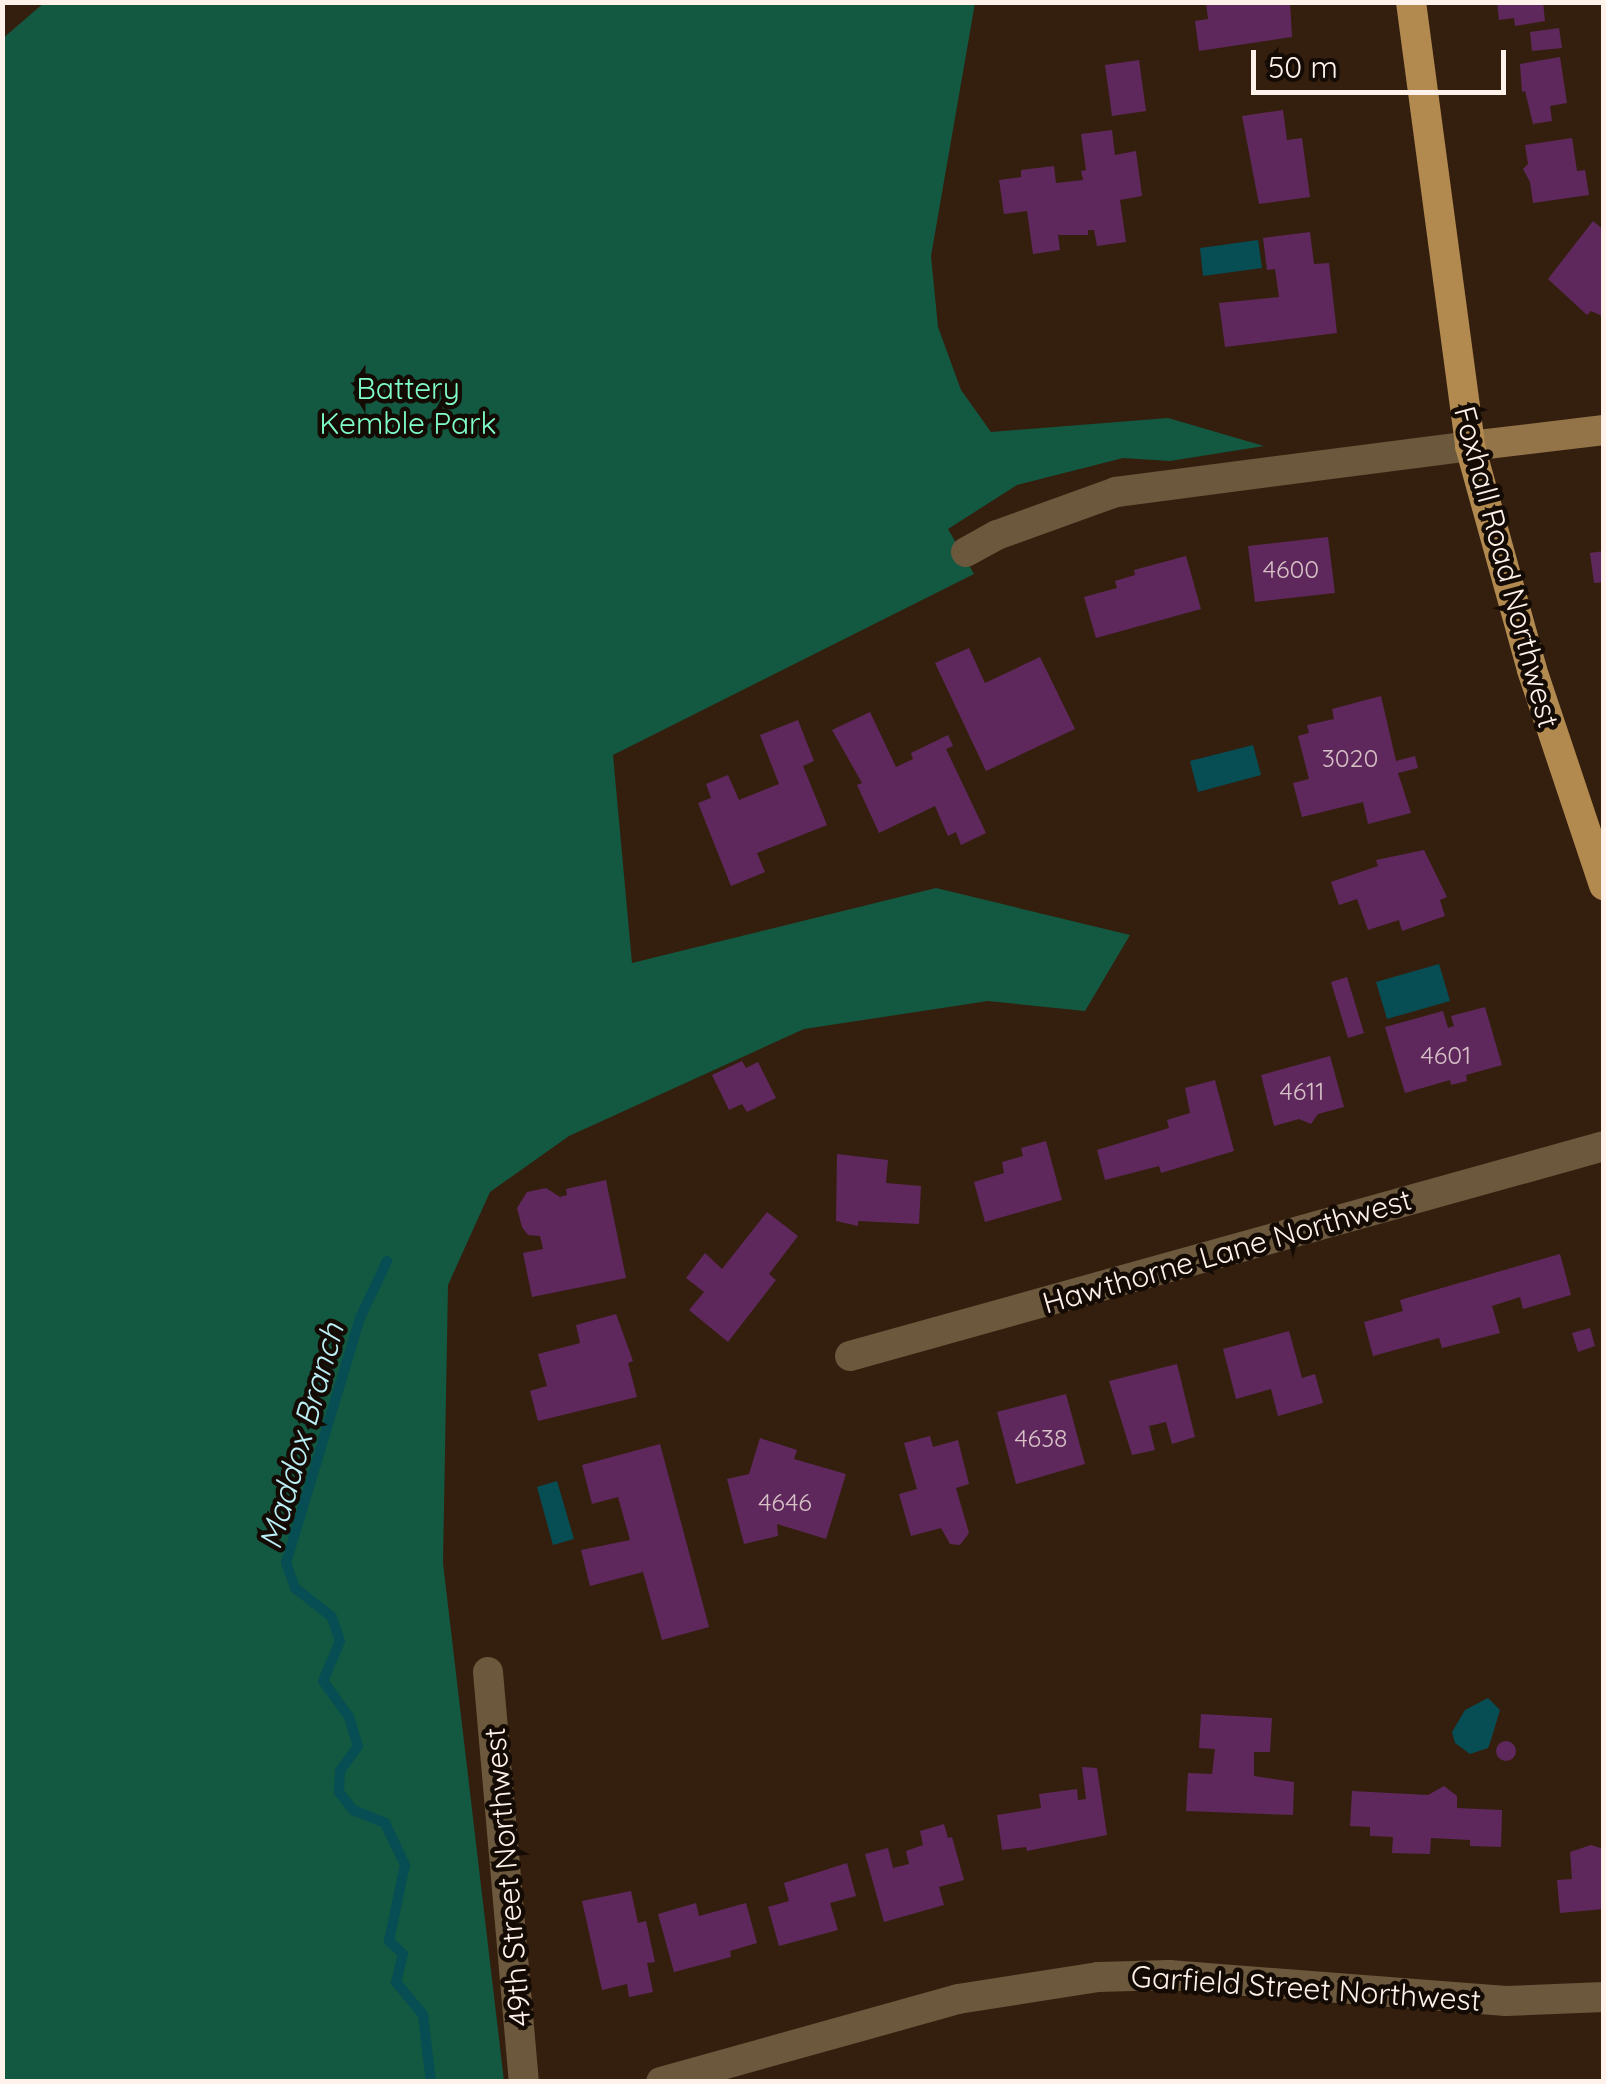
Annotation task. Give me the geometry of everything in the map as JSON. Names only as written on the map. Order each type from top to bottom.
[{"type":"main road","name":"Foxhall Road Northwest","points":[[1411,2],[1470,446],[1532,670],[1604,885]]},
{"type":"street","points":[[966,552],[997,535],[1116,492],[1604,430]]},
{"type":"street","name":"Hawthorne Lane Northwest","points":[[850,1356],[1604,1146]]},
{"type":"street","name":"49th Street Northwest","points":[[488,1672],[524,2082]]},
{"type":"street","name":"Garfield Street Northwest","points":[[662,2082],[958,1999],[1098,1977],[1188,1976],[1490,2000],[1604,1997]]},
{"type":"green space","name":"Battery Kemble Park","points":[[45,2],[975,3],[931,256],[938,327],[961,390],[991,432],[1168,418],[1264,446],[1170,461],[1123,458],[1017,485],[948,529],[974,574],[613,755],[632,963],[936,888],[1130,935],[1085,1011],[988,1001],[804,1029],[569,1136],[490,1192],[448,1285],[443,1563],[504,2081],[3,2081],[2,39]]},
{"type":"water","points":[[1258,240],[1262,268],[1203,276],[1200,248]]},
{"type":"water","points":[[1253,745],[1261,775],[1198,792],[1190,761]]},
{"type":"water","points":[[1439,964],[1450,1001],[1387,1019],[1376,982]]},
{"type":"water","points":[[557,1481],[574,1539],[553,1545],[537,1487]]},
{"type":"water","points":[[1488,1698],[1500,1710],[1490,1743],[1488,1748],[1470,1754],[1455,1743],[1452,1732],[1465,1710]]},
{"type":"building","points":[[1206,2],[1290,2],[1292,37],[1199,51],[1195,21],[1208,19]]},
{"type":"building","points":[[1497,2],[1543,2],[1545,21],[1515,26],[1514,18],[1499,20]]},
{"type":"building","points":[[1559,28],[1562,48],[1532,51],[1530,32]]},
{"type":"building","points":[[1560,57],[1567,103],[1550,106],[1552,121],[1533,124],[1525,91],[1522,92],[1520,64]]},
{"type":"building","points":[[1139,60],[1146,111],[1112,116],[1105,65]]},
{"type":"building","points":[[1283,110],[1287,140],[1302,138],[1310,197],[1259,204],[1242,116]]},
{"type":"building","points":[[1112,130],[1115,155],[1136,151],[1142,196],[1120,200],[1126,242],[1097,246],[1094,230],[1088,230],[1088,235],[1058,235],[1060,250],[1033,254],[1027,211],[1004,214],[999,180],[1021,177],[1021,170],[1054,166],[1056,183],[1083,180],[1081,171],[1086,170],[1081,134]]},
{"type":"building","points":[[1572,138],[1577,171],[1585,170],[1589,195],[1533,203],[1530,182],[1523,169],[1528,164],[1525,145]]},
{"type":"building","points":[[1593,221],[1604,230],[1604,317],[1591,311],[1587,315],[1548,279]]},
{"type":"building","points":[[1310,232],[1314,264],[1329,263],[1337,333],[1225,347],[1219,303],[1279,297],[1275,269],[1267,270],[1263,238]]},
{"type":"building","points":[[1328,537],[1335,593],[1255,602],[1248,546]]},
{"type":"building","points":[[1604,551],[1604,582],[1594,583],[1590,553]]},
{"type":"building","points":[[1186,556],[1201,609],[1096,638],[1084,597],[1117,588],[1115,581],[1135,575],[1134,570]]},
{"type":"building","points":[[969,648],[985,683],[1040,657],[1075,729],[986,771],[935,663]]},
{"type":"building","points":[[1381,696],[1396,761],[1415,756],[1418,768],[1398,773],[1411,813],[1368,824],[1363,802],[1302,817],[1293,783],[1309,779],[1298,736],[1309,733],[1307,725],[1334,719],[1332,709]]},
{"type":"building","points":[[870,712],[896,767],[913,759],[911,753],[948,735],[953,746],[946,749],[986,833],[961,845],[956,832],[948,836],[935,806],[879,833],[857,785],[862,783],[832,730]]},
{"type":"building","points":[[798,720],[814,761],[803,766],[827,825],[757,853],[765,872],[731,886],[698,803],[711,798],[706,784],[728,775],[739,800],[779,784],[760,735]]},
{"type":"building","points":[[1424,850],[1447,897],[1440,900],[1445,916],[1402,931],[1399,920],[1368,930],[1357,899],[1339,905],[1331,882],[1378,866],[1376,860]]},
{"type":"building","points":[[1347,977],[1364,1033],[1348,1038],[1331,982]]},
{"type":"building","points":[[1485,1007],[1502,1065],[1466,1075],[1467,1081],[1451,1085],[1450,1080],[1405,1093],[1385,1027],[1443,1011],[1448,1028],[1454,1026],[1451,1016]]},
{"type":"building","points":[[1330,1056],[1344,1107],[1318,1114],[1311,1124],[1299,1119],[1274,1126],[1261,1075]]},
{"type":"building","points":[[742,1061],[746,1068],[758,1062],[776,1098],[747,1112],[742,1104],[729,1110],[712,1075]]},
{"type":"building","points":[[1215,1080],[1234,1151],[1161,1173],[1159,1166],[1105,1180],[1097,1150],[1169,1128],[1167,1120],[1190,1113],[1185,1088]]},
{"type":"building","points":[[1046,1141],[1062,1200],[985,1222],[974,1182],[1004,1173],[1002,1162],[1023,1156],[1021,1148]]},
{"type":"building","points":[[837,1154],[888,1160],[886,1183],[921,1186],[919,1224],[858,1221],[858,1226],[836,1221]]},
{"type":"building","points":[[606,1180],[626,1278],[532,1297],[523,1253],[543,1249],[540,1236],[528,1235],[522,1227],[517,1208],[527,1192],[546,1188],[560,1197],[567,1195],[566,1189]]},
{"type":"building","points":[[767,1212],[798,1236],[769,1274],[776,1280],[728,1342],[689,1310],[704,1292],[686,1278],[705,1253],[722,1269]]},
{"type":"building","points":[[1560,1254],[1571,1295],[1523,1309],[1520,1297],[1492,1306],[1500,1333],[1442,1348],[1439,1338],[1373,1356],[1364,1322],[1403,1311],[1400,1300]]},
{"type":"building","points":[[616,1314],[633,1361],[628,1363],[637,1397],[538,1421],[530,1391],[547,1386],[538,1354],[580,1343],[576,1325]]},
{"type":"building","points":[[1590,1328],[1595,1346],[1578,1352],[1572,1333]]},
{"type":"building","points":[[1289,1331],[1302,1378],[1315,1374],[1323,1403],[1278,1416],[1271,1389],[1236,1399],[1223,1349]]},
{"type":"building","points":[[1177,1364],[1195,1437],[1172,1444],[1166,1422],[1149,1426],[1155,1450],[1132,1455],[1109,1381]]},
{"type":"building","points":[[1066,1394],[1085,1464],[1016,1484],[997,1412]]},
{"type":"building","points":[[930,1436],[933,1447],[958,1440],[969,1484],[956,1488],[969,1533],[960,1545],[950,1544],[941,1528],[911,1536],[899,1494],[917,1489],[904,1443]]},
{"type":"building","points":[[760,1438],[797,1450],[794,1459],[846,1474],[826,1539],[777,1524],[778,1536],[744,1544],[727,1479],[749,1474]]},
{"type":"building","points":[[660,1444],[709,1627],[662,1640],[643,1572],[590,1586],[581,1550],[630,1540],[618,1497],[592,1504],[582,1465]]},
{"type":"building","points":[[1201,1714],[1272,1718],[1270,1752],[1254,1752],[1254,1776],[1294,1782],[1293,1815],[1186,1811],[1188,1773],[1212,1774],[1215,1749],[1199,1748]]},
{"type":"building","points":[[1502,1741],[1510,1741],[1516,1751],[1510,1761],[1502,1761],[1496,1755],[1496,1747]]},
{"type":"building","points":[[1082,1767],[1097,1768],[1107,1835],[1027,1851],[1026,1847],[1002,1850],[997,1815],[1041,1808],[1039,1794],[1077,1789],[1078,1800],[1086,1799]]},
{"type":"building","points":[[1444,1786],[1457,1796],[1457,1808],[1502,1810],[1501,1847],[1431,1838],[1430,1854],[1392,1853],[1393,1837],[1370,1836],[1370,1827],[1350,1826],[1352,1791],[1428,1795]]},
{"type":"building","points":[[944,1824],[948,1838],[952,1837],[964,1880],[939,1887],[944,1905],[884,1922],[865,1854],[888,1848],[893,1868],[909,1864],[906,1851],[923,1845],[920,1831]]},
{"type":"building","points":[[1591,1845],[1604,1849],[1604,1909],[1560,1913],[1557,1880],[1572,1879],[1570,1852]]},
{"type":"building","points":[[847,1863],[856,1896],[830,1903],[838,1930],[779,1946],[768,1907],[789,1901],[784,1883]]},
{"type":"building","points":[[631,1891],[638,1923],[646,1921],[655,1962],[647,1963],[653,1992],[629,1997],[627,1984],[602,1990],[582,1901]]},
{"type":"building","points":[[696,1903],[699,1916],[746,1903],[757,1943],[730,1951],[731,1957],[674,1972],[658,1914]]},
{"type":"waterway","name":"Maddox Branch","points":[[387,1261],[360,1318],[286,1563],[295,1588],[332,1617],[340,1641],[323,1681],[349,1717],[358,1746],[340,1771],[339,1792],[353,1810],[385,1823],[405,1865],[389,1941],[403,1954],[396,1982],[423,2015],[431,2082]]}]
